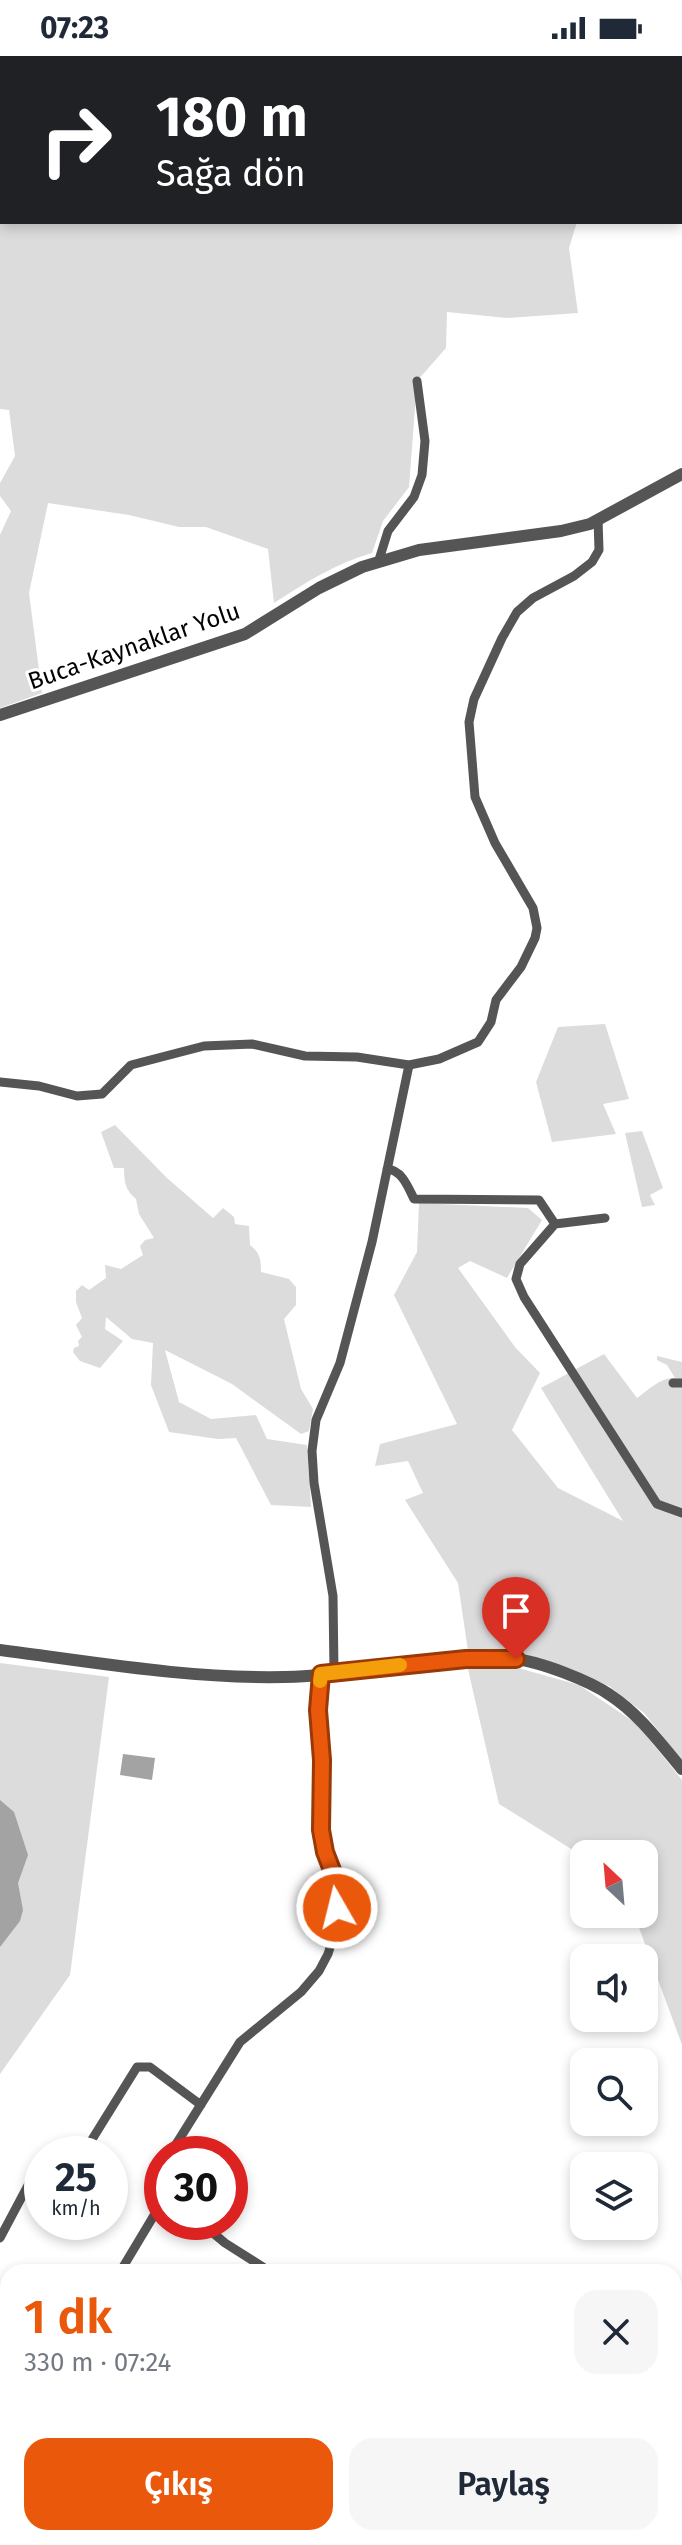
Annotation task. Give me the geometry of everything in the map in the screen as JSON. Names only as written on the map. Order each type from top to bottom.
[{"type":"street","points":[[378,563],[388,531],[414,497],[422,475],[425,441],[417,381]]},
{"type":"street","name":"Buca-Kaynaklar Yolu","points":[[0,715],[245,634],[319,588],[362,567],[419,550],[561,531],[590,524],[682,474]]},
{"type":"street","points":[[0,1082],[39,1086],[77,1096],[102,1094],[131,1065],[204,1046],[252,1044],[305,1056],[357,1057],[409,1065],[439,1059],[478,1042],[491,1022],[496,1000],[521,967],[537,928],[533,908],[495,843],[475,797],[469,722],[474,699],[517,612],[533,598],[574,576],[592,562],[599,550],[598,519]]},
{"type":"street","points":[[181,2136],[240,2042],[301,1992],[319,1971],[335,1932],[335,1878],[321,1830],[322,1760],[318,1710],[327,1673],[333,1596],[314,1483],[312,1451],[316,1420],[340,1363],[372,1242],[409,1065]]},
{"type":"street","points":[[387,1169],[399,1174],[414,1199],[539,1200],[555,1224]]},
{"type":"street","points":[[605,1218],[555,1224],[520,1264],[516,1279],[528,1304],[657,1504],[682,1513]]},
{"type":"street","points":[[0,1650],[196,1674],[285,1677],[466,1659],[516,1659],[580,1678],[610,1695],[640,1720],[682,1769]]},
{"type":"street","points":[[94,2136],[137,2067],[150,2067],[201,2105]]},
{"type":"street","points":[[0,2238],[24,2193]]},
{"type":"street","points":[[125,2264],[144,2232]]},
{"type":"street","points":[[221,2240],[258,2264]]},
{"type":"shaded area","points":[[0,224],[576,224],[569,248],[578,313],[507,318],[447,312],[446,348],[417,381],[409,487],[383,521],[372,553],[333,568],[274,603],[268,549],[206,527],[179,527],[129,515],[48,503],[29,593],[42,693],[0,708],[0,535],[11,511],[0,496],[0,483],[15,456],[9,410],[0,409]]},
{"type":"shaded area","points":[[605,1024],[629,1099],[603,1104],[616,1134],[552,1142],[536,1082],[558,1027]]},
{"type":"shaded area","points":[[115,1125],[167,1178],[213,1218],[223,1208],[234,1217],[235,1224],[249,1226],[250,1245],[259,1257],[261,1272],[289,1279],[296,1287],[296,1305],[284,1319],[301,1389],[313,1409],[309,1431],[301,1434],[232,1384],[165,1350],[179,1402],[211,1419],[256,1415],[267,1439],[307,1445],[311,1507],[271,1505],[236,1438],[218,1439],[169,1432],[151,1385],[153,1343],[132,1339],[106,1317],[105,1329],[123,1341],[100,1368],[80,1361],[73,1352],[82,1337],[76,1325],[82,1318],[76,1291],[82,1285],[89,1290],[106,1278],[105,1265],[121,1269],[143,1255],[140,1246],[145,1240],[154,1238],[139,1214],[136,1199],[127,1189],[124,1168],[114,1168],[101,1132]]},
{"type":"shaded area","points":[[642,1131],[663,1188],[650,1195],[655,1205],[642,1207],[625,1133]]},
{"type":"shaded area","points":[[419,1203],[528,1208],[542,1220],[507,1278],[470,1261],[458,1268],[515,1347],[540,1373],[512,1430],[558,1488],[623,1521],[541,1388],[604,1354],[637,1398],[660,1382],[675,1378],[667,1365],[657,1360],[657,1356],[682,1362],[682,1760],[644,1713],[609,1686],[550,1662],[508,1651],[468,1651],[458,1583],[405,1500],[423,1493],[408,1461],[375,1466],[380,1444],[457,1424],[394,1295],[417,1252]]},
{"type":"shaded area","points":[[0,1663],[109,1677],[70,1975],[0,2074]]},
{"type":"shaded area","points":[[467,1665],[511,1666],[579,1685],[637,1724],[682,1780],[682,2045],[658,1980],[658,1944],[645,1944],[639,1928],[658,1928],[658,1840],[570,1840],[570,1848],[499,1804]]},
{"type":"shaded area","points":[[123,1754],[155,1758],[152,1780],[120,1775]]},
{"type":"shaded area","points":[[0,1800],[14,1812],[28,1855],[18,1883],[23,1910],[20,1921],[0,1947]]},
{"type":"slow traffic","points":[[320,1681],[321,1674],[400,1665]]},
{"type":"route","points":[[337,1908],[335,1878],[321,1830],[322,1760],[318,1710],[321,1674],[466,1659],[516,1659]]}]
